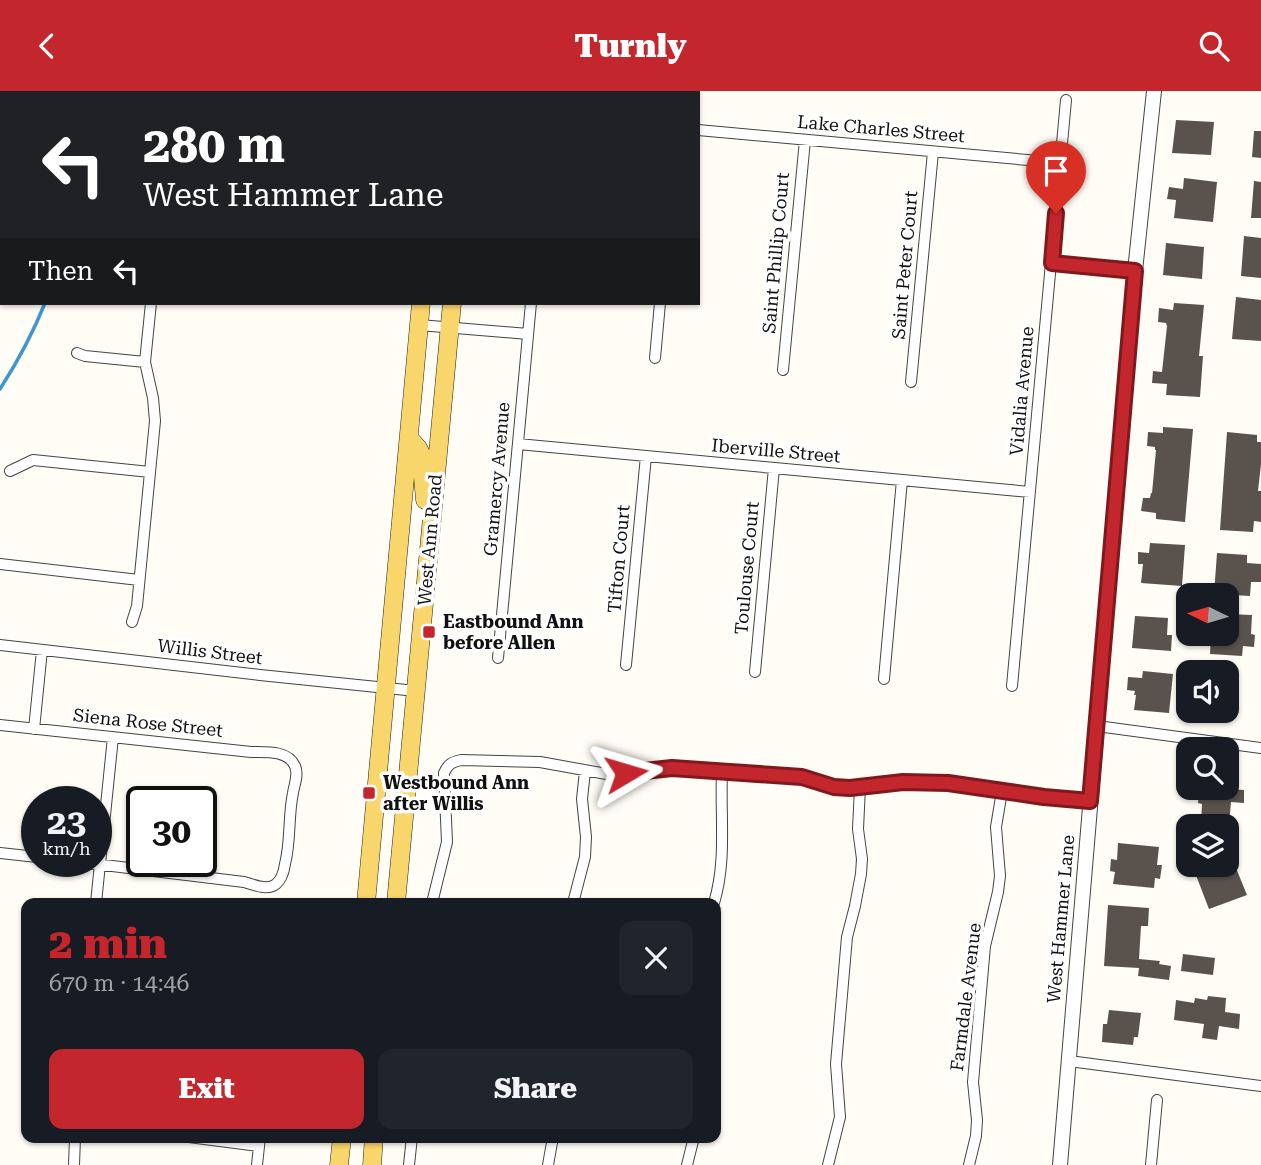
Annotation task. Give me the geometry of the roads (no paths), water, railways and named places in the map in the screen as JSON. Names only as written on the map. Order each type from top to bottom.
[{"type":"main road","name":"West Ann Road","points":[[366,898],[421,305]]},
{"type":"main road","name":"West Ann Road","points":[[396,898],[452,305]]},
{"type":"main road","points":[[410,438],[423,461],[428,566]]},
{"type":"main road","points":[[339,1165],[341,1143]]},
{"type":"main road","points":[[372,1165],[374,1143]]},
{"type":"street","name":"West Hammer Lane","points":[[1060,1165],[1135,271],[1154,91]]},
{"type":"street","name":"Vidalia Avenue","points":[[1012,686],[1066,100]]},
{"type":"street","name":"Lake Charles Street","points":[[700,130],[1061,163]]},
{"type":"street","name":"Saint Phillip Court","points":[[783,370],[805,140]]},
{"type":"street","name":"Saint Peter Court","points":[[911,382],[933,152]]},
{"type":"street","points":[[1052,263],[1135,271]]},
{"type":"street","points":[[132,622],[137,606],[155,421],[145,362],[151,305]]},
{"type":"street","name":"Gramercy Avenue","points":[[498,658],[531,305]]},
{"type":"street","points":[[655,358],[660,305]]},
{"type":"street","points":[[419,325],[528,334]]},
{"type":"street","points":[[77,353],[145,362]]},
{"type":"street","name":"Iberville Street","points":[[518,444],[1030,492]]},
{"type":"street","name":"Tifton Court","points":[[626,665],[646,456]]},
{"type":"street","points":[[10,471],[33,460],[150,472]]},
{"type":"street","name":"Toulouse Court","points":[[755,672],[774,468]]},
{"type":"street","points":[[884,679],[902,480]]},
{"type":"street","points":[[0,564],[139,580]]},
{"type":"street","name":"Willis Street","points":[[0,645],[416,691]]},
{"type":"street","points":[[34,729],[42,650]]},
{"type":"street","name":"Siena Rose Street","points":[[0,725],[276,753],[284,755],[295,765],[297,775],[292,794],[286,864],[273,887],[112,866]]},
{"type":"street","points":[[1097,726],[1261,748]]},
{"type":"street","points":[[108,786],[113,737]]},
{"type":"street","points":[[433,898],[447,842],[444,773],[447,766],[453,762],[472,759],[540,762],[612,775],[672,768],[802,777],[834,787],[903,782],[948,783],[1090,801]]},
{"type":"street","points":[[574,898],[586,837],[582,799],[584,771]]},
{"type":"street","points":[[715,898],[722,858],[722,772]]},
{"type":"street","points":[[828,1165],[840,1117],[836,1064],[847,937],[861,874],[858,829],[860,787]]},
{"type":"street","name":"Farmdale Avenue","points":[[969,1165],[976,1136],[973,1082],[985,946],[1000,876],[996,827],[1002,791]]},
{"type":"street","points":[[0,853],[21,855]]},
{"type":"street","points":[[97,898],[99,877]]},
{"type":"street","points":[[1069,1061],[1261,1086]]},
{"type":"street","points":[[1151,1165],[1157,1100]]},
{"type":"street","points":[[74,1165],[75,1143]]},
{"type":"street","points":[[257,1165],[260,1143]]},
{"type":"street","points":[[409,1165],[411,1143]]},
{"type":"street","points":[[548,1165],[552,1143]]},
{"type":"street","points":[[687,1165],[692,1143]]},
{"type":"waterway","points":[[0,389],[25,347],[44,305]]},
{"type":"place","name":"Eastbound Ann before Allen","points":[[429,632]]},
{"type":"place","name":"Westbound Ann after Willis","points":[[369,793]]}]
